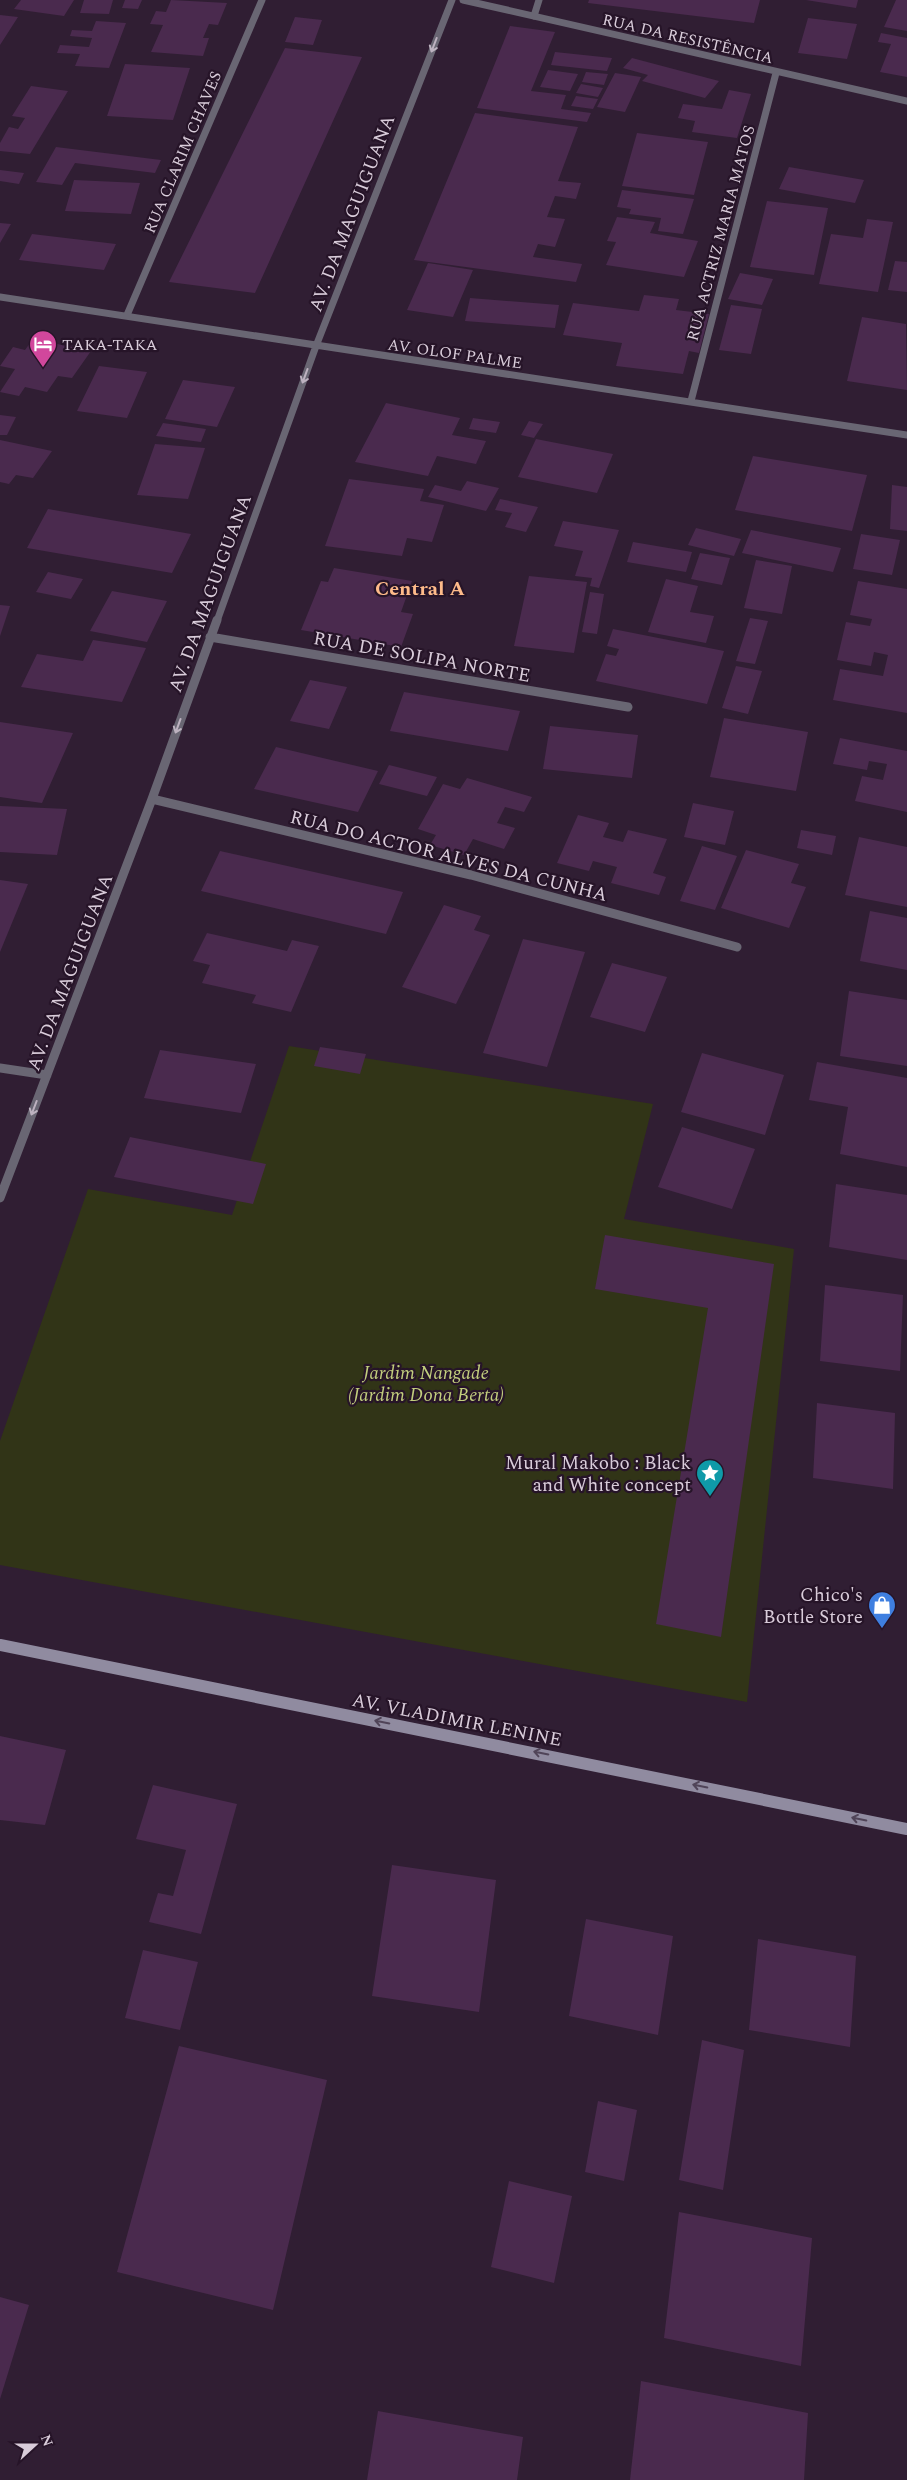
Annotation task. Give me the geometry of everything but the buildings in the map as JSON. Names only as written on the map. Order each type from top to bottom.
[{"type":"main road","name":"AV. VLADIMIR LENINE","points":[[0,1645],[907,1829]]},
{"type":"street","name":"RUA CLARIM CHAVES","points":[[127,316],[262,0]]},
{"type":"street","name":"AV. DA MAGUIGUANA","points":[[0,1198],[152,799],[316,346],[452,0]]},
{"type":"street","name":"RUA DA RESISTÊNCIA","points":[[463,0],[907,102]]},
{"type":"street","points":[[534,16],[539,0]]},
{"type":"street","name":"RUA ACTRIZ MARIA MATOS","points":[[691,401],[776,73]]},
{"type":"street","name":"AV. OLOF PALME","points":[[0,297],[907,435]]},
{"type":"street","name":"RUA DE SOLIPA NORTE","points":[[210,637],[628,707]]},
{"type":"street","name":"RUA DO ACTOR ALVES DA CUNHA","points":[[152,799],[471,875],[737,947]]},
{"type":"street","points":[[0,1068],[47,1075]]},
{"type":"green space","name":"Jardim Nangade (Jardim Dona Berta)","points":[[289,1046],[653,1104],[624,1219],[794,1249],[747,1702],[0,1565],[0,1441],[88,1189],[232,1215]]},
{"type":"place","name":"TAKA-TAKA","points":[[43,368]]},
{"type":"place","name":"Mural Makobo : Black and White concept","points":[[710,1497]]},
{"type":"place","name":"Chico's Bottle Store","points":[[882,1629]]},
{"type":"district","name":"Central A","points":[[420,588]]}]
